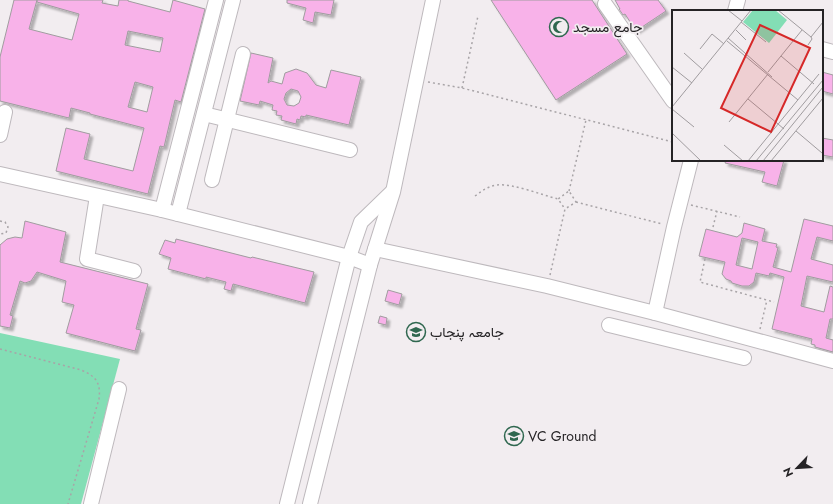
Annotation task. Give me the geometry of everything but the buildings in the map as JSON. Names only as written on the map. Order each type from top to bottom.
[{"type":"street","points":[[162,210],[216,0]]},
{"type":"street","points":[[178,214],[233,0]]},
{"type":"street","points":[[310,504],[370,265],[393,192],[433,0]]},
{"type":"street","points":[[735,10],[738,0]]},
{"type":"street","points":[[605,4],[672,100]]},
{"type":"street","points":[[823,49],[833,52]]},
{"type":"street","points":[[212,180],[243,54]]},
{"type":"street","points":[[0,135],[5,112]]},
{"type":"street","points":[[204,114],[350,150]]},
{"type":"street","points":[[655,313],[691,161]]},
{"type":"street","points":[[0,174],[162,210],[349,258],[370,265]]},
{"type":"street","points":[[287,504],[349,258],[361,222],[393,192]]},
{"type":"street","points":[[97,196],[87,259],[134,271]]},
{"type":"street","points":[[375,249],[547,286],[833,360]]},
{"type":"street","points":[[684,344],[688,322]]},
{"type":"street","points":[[609,325],[744,358]]},
{"type":"street","points":[[91,504],[119,389]]},
{"type":"path","points":[[462,88],[478,16]]},
{"type":"path","points":[[417,79],[462,88],[672,142]]},
{"type":"path","points":[[558,199],[569,191],[586,120]]},
{"type":"path","points":[[475,196],[488,187],[505,184],[558,199],[565,210]]},
{"type":"path","points":[[569,191],[576,202],[674,227]]},
{"type":"path","points":[[547,286],[565,210],[576,202]]},
{"type":"path","points":[[680,202],[740,217]]},
{"type":"path","points":[[713,227],[717,211]]},
{"type":"path","points":[[0,221],[5,222],[8,227],[6,232],[0,234]]},
{"type":"path","points":[[705,259],[700,282],[774,302]]},
{"type":"path","points":[[757,340],[767,300]]},
{"type":"path","points":[[0,349],[81,370],[95,378],[98,384],[100,393],[99,399],[68,504]]},
{"type":"green space","points":[[0,333],[120,359],[81,504],[0,504]]},
{"type":"place","name":"جامع مسجد","points":[[559,27]]},
{"type":"place","name":"جامعہ پنجاب","points":[[416,332]]},
{"type":"place","name":"VC Ground","points":[[514,436]]}]
